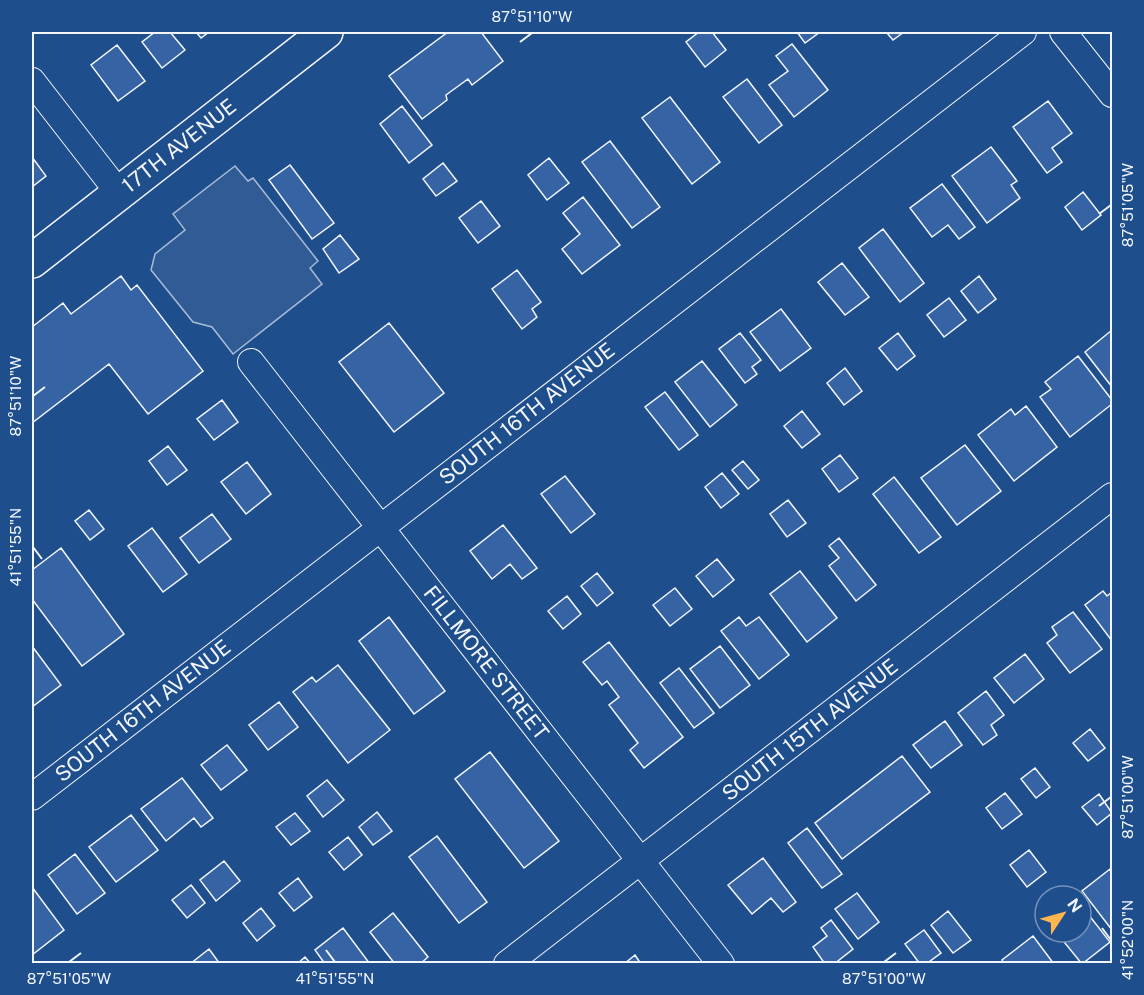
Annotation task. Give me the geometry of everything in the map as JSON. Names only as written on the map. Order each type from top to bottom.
[{"type":"street","name":"17TH AVENUE","points":[[32,261],[326,32]]},
{"type":"street","name":"SOUTH 16TH AVENUE","points":[[32,797],[1023,32]]},
{"type":"street","points":[[1063,32],[1113,94]]},
{"type":"street","points":[[32,81],[119,193]]},
{"type":"street","name":"FILLMORE STREET","points":[[251,362],[721,963]]},
{"type":"street","name":"SOUTH 15TH AVENUE","points":[[507,963],[1113,496]]},
{"type":"shaded area","points":[[235,166],[248,181],[253,178],[318,261],[310,268],[322,284],[233,354],[212,327],[193,322],[151,270],[155,254],[185,230],[173,214]]},
{"type":"building","points":[[155,32],[170,32],[185,50],[162,68],[142,42]]},
{"type":"building","points":[[196,32],[209,32],[201,38]]},
{"type":"building","points":[[448,32],[481,32],[503,61],[472,85],[468,79],[446,95],[447,100],[422,119],[389,76]]},
{"type":"building","points":[[699,32],[712,32],[726,50],[705,67],[686,42]]},
{"type":"building","points":[[797,32],[820,32],[805,43]]},
{"type":"building","points":[[886,32],[904,32],[893,40]]},
{"type":"building","points":[[792,44],[828,90],[794,117],[769,85],[788,71],[776,56]]},
{"type":"building","points":[[117,45],[145,81],[118,101],[91,65]]},
{"type":"building","points":[[747,79],[782,125],[759,143],[723,97]]},
{"type":"building","points":[[670,97],[720,162],[692,184],[642,118]]},
{"type":"building","points":[[1048,101],[1072,133],[1052,148],[1062,162],[1047,173],[1013,127]]},
{"type":"building","points":[[402,106],[432,145],[409,163],[380,124]]},
{"type":"building","points":[[610,141],[660,207],[632,228],[582,162]]},
{"type":"building","points":[[991,147],[1017,181],[1011,185],[1020,198],[987,223],[952,176]]},
{"type":"building","points":[[32,157],[46,176],[32,187]]},
{"type":"building","points":[[549,158],[569,183],[547,200],[528,175]]},
{"type":"building","points":[[443,163],[457,181],[436,196],[423,179]]},
{"type":"building","points":[[290,165],[334,223],[312,239],[269,180]]},
{"type":"building","points":[[942,184],[975,227],[959,239],[948,225],[932,237],[910,208]]},
{"type":"building","points":[[1083,192],[1101,215],[1082,230],[1065,207]]},
{"type":"building","points":[[583,197],[620,245],[582,274],[562,249],[580,234],[563,213]]},
{"type":"building","points":[[481,201],[500,226],[478,243],[459,218]]},
{"type":"building","points":[[883,229],[924,283],[900,302],[859,248]]},
{"type":"building","points":[[340,235],[359,259],[339,273],[323,249]]},
{"type":"building","points":[[842,263],[869,297],[845,315],[818,282]]},
{"type":"building","points":[[517,270],[541,302],[532,309],[537,317],[522,329],[492,289]]},
{"type":"building","points":[[121,276],[131,290],[137,285],[203,371],[148,414],[109,364],[32,423],[32,327],[63,303],[71,314]]},
{"type":"building","points":[[979,276],[996,299],[978,313],[961,291]]},
{"type":"building","points":[[949,298],[966,320],[944,337],[927,315]]},
{"type":"building","points":[[781,309],[811,348],[780,371],[750,332]]},
{"type":"building","points":[[389,323],[444,393],[394,432],[339,362]]},
{"type":"building","points":[[1112,330],[1112,387],[1085,352]]},
{"type":"building","points":[[740,333],[761,360],[752,367],[757,374],[745,383],[719,349]]},
{"type":"building","points":[[898,333],[915,356],[897,370],[879,348]]},
{"type":"building","points":[[1078,356],[1112,400],[1112,404],[1070,437],[1040,397],[1051,389],[1045,382]]},
{"type":"building","points":[[702,361],[737,405],[710,427],[675,382]]},
{"type":"building","points":[[845,368],[862,391],[844,405],[827,383]]},
{"type":"building","points":[[665,392],[698,435],[679,450],[645,407]]},
{"type":"building","points":[[222,400],[238,422],[214,440],[197,419]]},
{"type":"building","points":[[1026,406],[1057,447],[1014,481],[978,435],[1011,409],[1015,415]]},
{"type":"building","points":[[802,411],[820,434],[802,448],[784,426]]},
{"type":"building","points":[[965,445],[1001,491],[957,525],[921,478]]},
{"type":"building","points":[[168,446],[187,470],[167,485],[149,461]]},
{"type":"building","points":[[840,455],[858,478],[839,492],[822,469]]},
{"type":"building","points":[[743,461],[759,480],[748,489],[732,470]]},
{"type":"building","points":[[247,462],[271,494],[246,514],[221,482]]},
{"type":"building","points":[[722,473],[739,494],[721,508],[705,487]]},
{"type":"building","points":[[565,476],[595,514],[571,533],[541,494]]},
{"type":"building","points":[[894,477],[941,537],[919,553],[873,494]]},
{"type":"building","points":[[788,500],[806,523],[787,537],[770,514]]},
{"type":"building","points":[[89,510],[104,529],[90,540],[75,521]]},
{"type":"building","points":[[212,514],[231,539],[199,563],[180,538]]},
{"type":"building","points":[[503,525],[537,568],[522,579],[510,564],[492,579],[470,551]]},
{"type":"building","points":[[152,528],[187,574],[163,592],[128,546]]},
{"type":"building","points":[[839,538],[876,585],[856,601],[829,566],[839,558],[829,546]]},
{"type":"building","points":[[61,548],[124,634],[82,666],[32,599],[32,570]]},
{"type":"building","points":[[717,559],[734,580],[713,597],[696,576]]},
{"type":"building","points":[[800,571],[837,618],[807,642],[770,594]]},
{"type":"building","points":[[597,573],[613,593],[597,606],[581,586]]},
{"type":"building","points":[[675,588],[692,609],[670,626],[653,605]]},
{"type":"building","points":[[1103,591],[1107,596],[1112,592],[1112,641],[1085,605]]},
{"type":"building","points":[[567,596],[581,614],[563,629],[548,611]]},
{"type":"building","points":[[1073,612],[1102,649],[1070,673],[1047,643],[1057,635],[1052,627]]},
{"type":"building","points":[[389,617],[445,691],[414,714],[359,641]]},
{"type":"building","points":[[739,617],[746,626],[759,617],[789,655],[759,679],[721,631]]},
{"type":"building","points":[[609,642],[683,737],[644,768],[630,750],[638,743],[609,705],[619,697],[607,681],[602,685],[583,662]]},
{"type":"building","points":[[32,646],[61,685],[32,707]]},
{"type":"building","points":[[720,646],[750,685],[720,708],[690,669]]},
{"type":"building","points":[[1025,654],[1044,679],[1014,703],[994,678]]},
{"type":"building","points":[[338,665],[390,730],[348,763],[293,692],[312,677],[316,682]]},
{"type":"building","points":[[679,668],[714,713],[694,728],[660,683]]},
{"type":"building","points":[[986,691],[1004,715],[991,725],[997,735],[983,745],[958,713]]},
{"type":"building","points":[[279,702],[298,727],[268,750],[249,725]]},
{"type":"building","points":[[945,721],[962,745],[931,768],[913,745]]},
{"type":"building","points":[[1090,729],[1105,748],[1088,761],[1073,743]]},
{"type":"building","points":[[227,745],[247,770],[221,790],[201,765]]},
{"type":"building","points":[[490,752],[559,841],[524,868],[455,779]]},
{"type":"building","points":[[902,756],[930,792],[842,859],[815,823]]},
{"type":"building","points":[[1035,768],[1050,787],[1036,798],[1021,779]]},
{"type":"building","points":[[182,778],[213,818],[201,827],[194,818],[166,841],[141,809]]},
{"type":"building","points":[[327,780],[344,800],[323,817],[307,796]]},
{"type":"building","points":[[1005,793],[1022,814],[1002,829],[986,808]]},
{"type":"building","points":[[1099,794],[1112,813],[1097,825],[1082,807]]},
{"type":"building","points":[[377,812],[392,831],[373,845],[359,827]]},
{"type":"building","points":[[295,813],[310,831],[291,845],[276,827]]},
{"type":"building","points":[[131,815],[158,850],[116,882],[89,847]]},
{"type":"building","points":[[807,828],[842,874],[822,888],[788,843]]},
{"type":"building","points":[[437,836],[487,902],[459,923],[409,857]]},
{"type":"building","points":[[348,837],[362,855],[344,870],[329,852]]},
{"type":"building","points":[[1029,850],[1046,872],[1027,887],[1010,865]]},
{"type":"building","points":[[75,854],[105,893],[77,914],[48,875]]},
{"type":"building","points":[[763,858],[796,902],[783,912],[771,898],[752,914],[728,885]]},
{"type":"building","points":[[224,861],[240,881],[216,901],[200,880]]},
{"type":"building","points":[[1110,869],[1112,872],[1112,930],[1093,905],[1093,884],[1091,884]]},
{"type":"building","points":[[298,878],[312,897],[294,911],[279,893]]},
{"type":"building","points":[[191,885],[205,903],[187,918],[172,900]]},
{"type":"building","points":[[32,887],[64,930],[32,955]]},
{"type":"building","points":[[857,893],[879,922],[858,939],[835,909]]},
{"type":"building","points":[[261,908],[275,926],[257,941],[243,923]]},
{"type":"building","points":[[948,911],[971,940],[953,953],[931,925]]},
{"type":"building","points":[[393,913],[428,957],[420,964],[395,964],[370,932]]},
{"type":"building","points":[[831,920],[853,949],[834,964],[825,964],[813,947],[827,936],[821,928]]},
{"type":"building","points":[[1093,920],[1110,942],[1082,964],[1066,944],[1093,944]]},
{"type":"building","points":[[343,928],[370,964],[325,964],[315,950]]},
{"type":"building","points":[[924,930],[941,953],[926,964],[920,964],[905,944]]},
{"type":"building","points":[[1033,936],[1033,944],[1039,944],[1054,964],[1004,964],[1002,960]]},
{"type":"building","points":[[209,949],[220,964],[190,964]]},
{"type":"building","points":[[635,955],[641,964],[624,964]]},
{"type":"building","points":[[305,957],[311,964],[297,964]]}]
